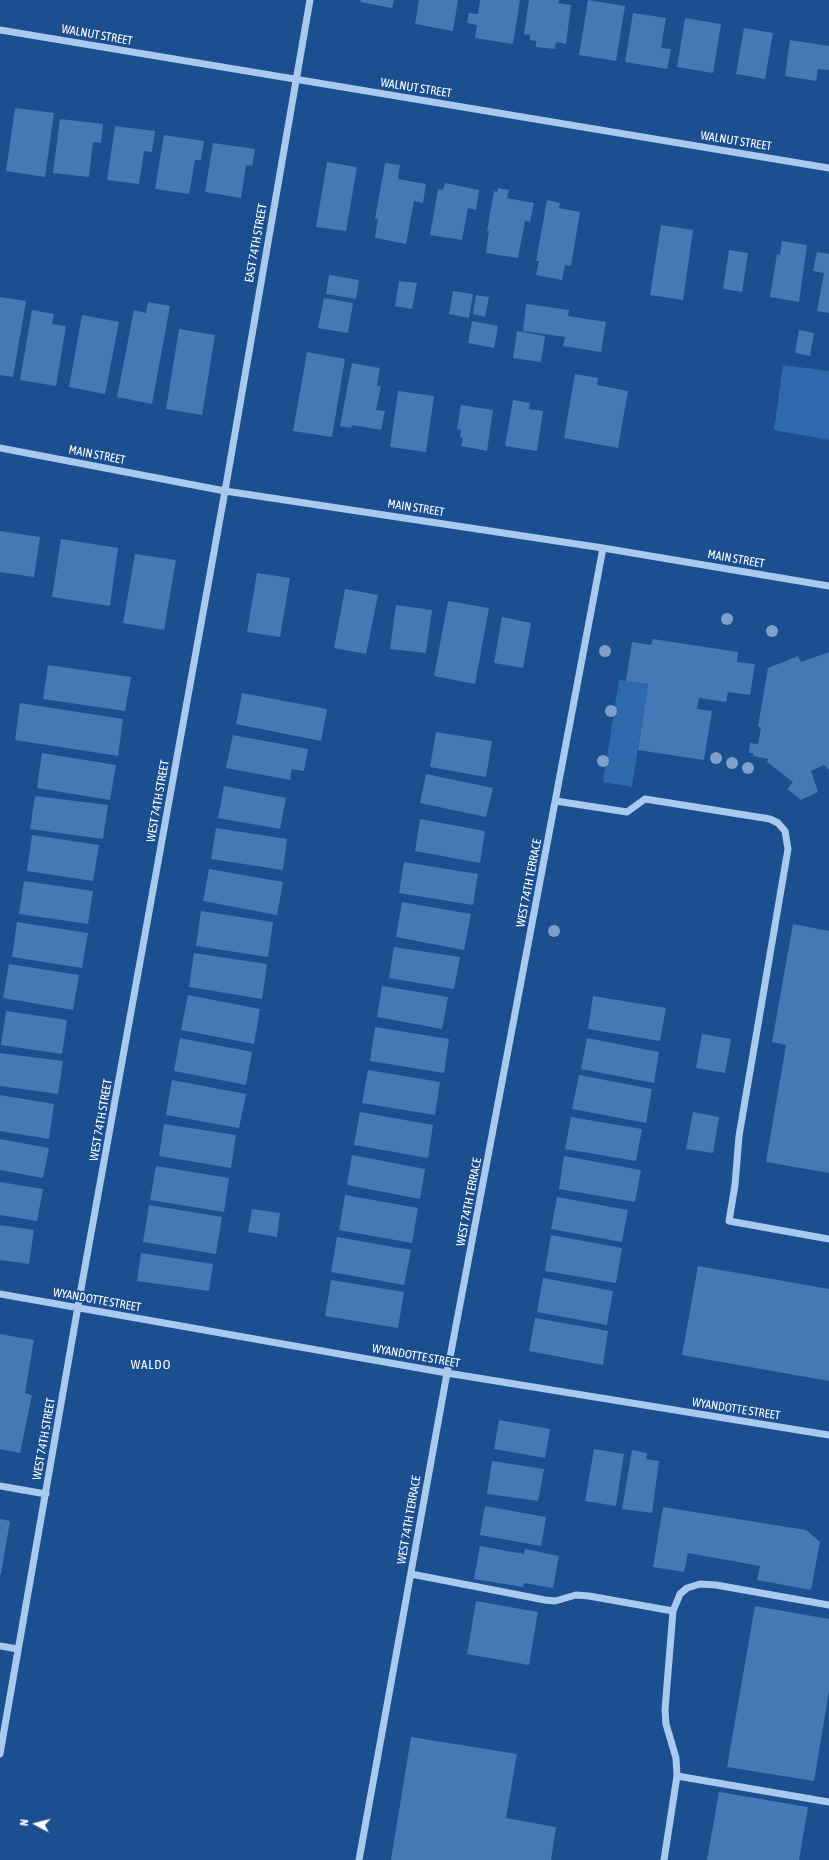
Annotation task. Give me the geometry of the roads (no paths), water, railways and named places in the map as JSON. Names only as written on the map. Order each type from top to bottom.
[{"type":"street","name":"EAST 74TH STREET","points":[[226,491],[310,0]]},
{"type":"street","name":"WALNUT STREET","points":[[0,30],[829,168]]},
{"type":"street","name":"MAIN STREET","points":[[0,448],[226,491],[603,548],[829,586]]},
{"type":"street","name":"WEST 74TH STREET","points":[[0,1754],[78,1308],[226,491]]},
{"type":"street","name":"WEST 74TH TERRACE","points":[[359,1860],[447,1373],[603,548]]},
{"type":"street","points":[[556,801],[627,812],[645,799],[770,819],[778,823],[785,831],[788,848],[739,1136],[735,1185],[729,1222],[829,1239]]},
{"type":"street","name":"WYANDOTTE STREET","points":[[0,1294],[447,1373],[829,1435]]},
{"type":"street","points":[[0,1486],[46,1494]]},
{"type":"street","points":[[411,1574],[545,1600],[589,1596],[673,1611]]},
{"type":"street","points":[[664,1860],[677,1776],[676,1758],[666,1724],[665,1710],[673,1611],[680,1594],[687,1588],[700,1584],[716,1585],[829,1605]]},
{"type":"street","points":[[0,1646],[18,1649]]},
{"type":"street","points":[[677,1776],[829,1802]]},
{"type":"district","name":"WALDO","points":[[151,1365]]}]
